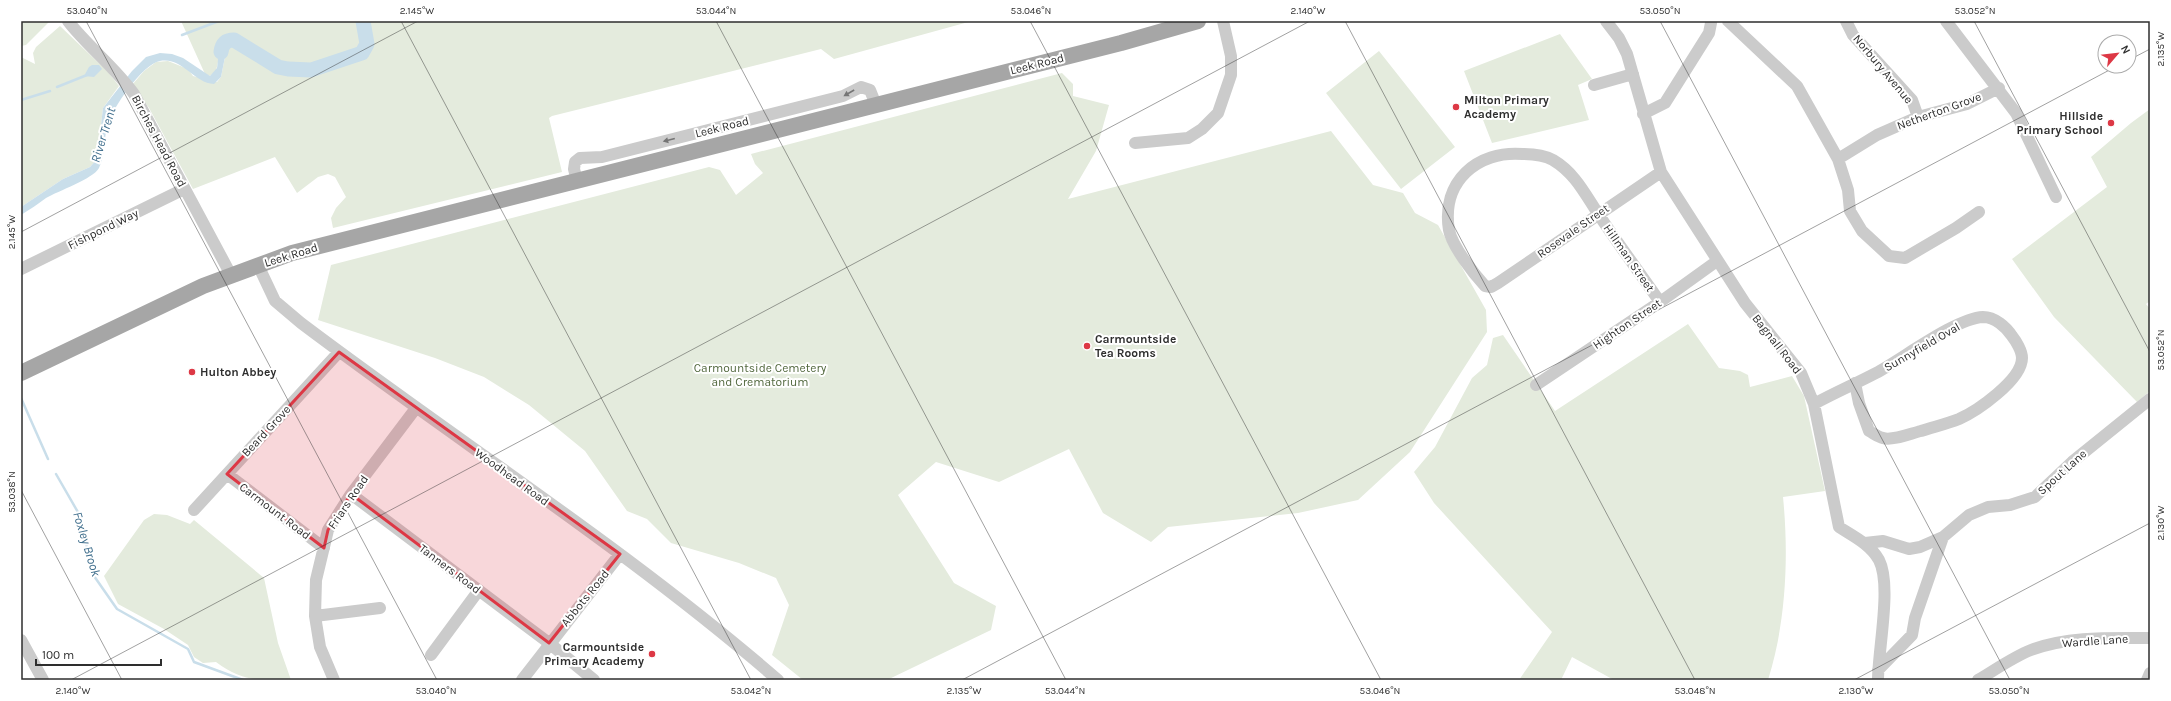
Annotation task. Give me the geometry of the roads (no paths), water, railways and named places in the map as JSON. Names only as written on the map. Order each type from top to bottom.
[{"type":"main road","name":"Leek Road","points":[[21,372],[231,275],[323,245],[1121,43],[1198,21]]},
{"type":"street","name":"Birches Head Road","points":[[68,21],[89,45],[120,75],[134,94],[231,275]]},
{"type":"street","points":[[1135,143],[1188,138],[1202,129],[1218,113],[1231,75],[1231,56],[1223,21]]},
{"type":"street","name":"Bagnall Road","points":[[1606,21],[1619,38],[1627,54],[1660,172],[1717,261],[1767,332],[1801,373],[1814,404],[1838,527],[1865,543],[1879,560],[1884,582],[1878,675]]},
{"type":"street","points":[[1728,21],[1797,86],[1838,159],[1848,190],[1850,211],[1862,231],[1889,256],[1905,258],[1956,228],[1979,212]]},
{"type":"street","name":"Norbury Avenue","points":[[1846,21],[1853,35],[1912,100],[1918,117]]},
{"type":"street","name":"Netherton Grove","points":[[1946,21],[1999,88],[2016,113],[2056,197]]},
{"type":"street","points":[[1643,114],[1665,102],[1709,32],[1713,22]]},
{"type":"street","points":[[1594,85],[1633,74]]},
{"type":"street","name":"Leek Road","points":[[577,181],[574,169],[575,162],[580,158],[602,157],[842,96],[861,87],[870,90],[876,105]]},
{"type":"street","name":"Netherton Grove","points":[[1838,159],[1877,135],[1918,117],[1967,104],[1999,88]]},
{"type":"street","name":"Rosevale Street","points":[[1598,214],[1584,189],[1567,169],[1552,159],[1536,155],[1512,153],[1480,162],[1460,176],[1454,187],[1450,201],[1448,219],[1450,232],[1455,244],[1485,286],[1491,287],[1660,172]]},
{"type":"street","name":"Fishpond Way","points":[[21,269],[184,189]]},
{"type":"street","name":"Hillman Street","points":[[1598,214],[1660,302]]},
{"type":"street","name":"Highton Street","points":[[1536,385],[1660,302],[1717,261]]},
{"type":"street","name":"Woodhead Road","points":[[258,265],[275,301],[339,352],[620,554],[728,637],[778,680]]},
{"type":"street","name":"Sunnyfield Oval","points":[[1814,404],[1854,383],[1894,363],[1944,332],[1982,317],[1990,318],[2001,324],[2015,341],[2022,358],[2019,369],[1990,400],[1959,419],[1906,435],[1883,439],[1869,431],[1854,383]]},
{"type":"street","name":"Beard Grove","points":[[194,510],[339,352]]},
{"type":"street","name":"Spout Lane","points":[[1865,543],[1883,541],[1909,549],[1920,547],[1944,537],[1968,516],[1988,507],[2010,505],[2035,497],[2089,448],[2150,399]]},
{"type":"street","name":"Friars Road","points":[[334,680],[320,648],[315,616],[316,580],[328,530],[351,494],[416,408]]},
{"type":"street","name":"Carmount Road","points":[[227,474],[324,548]]},
{"type":"street","name":"Tanners Road","points":[[351,494],[549,643],[594,680]]},
{"type":"street","name":"Spout Lane","points":[[1878,675],[1912,635],[1915,618],[1944,537]]},
{"type":"street","name":"Abbots Road","points":[[522,680],[549,643],[620,554]]},
{"type":"street","points":[[431,655],[479,590]]},
{"type":"street","points":[[315,616],[380,608]]},
{"type":"street","name":"Wardle Lane","points":[[1978,680],[2031,650],[2062,642],[2087,639],[2150,638]]},
{"type":"street","points":[[21,640],[43,680]]},
{"type":"street","points":[[2147,680],[2150,673]]},
{"type":"water","points":[[229,35],[233,35],[235,44],[230,44],[227,47],[221,77],[214,84],[207,83],[182,66],[168,61],[160,61],[145,70],[129,88],[110,118],[107,126],[99,168],[90,176],[46,198],[21,215],[21,207],[63,179],[90,167],[97,159],[103,108],[132,71],[146,57],[160,53],[172,54],[183,58],[210,76],[217,68],[220,43]]},
{"type":"water","points":[[92,65],[99,65],[102,69],[94,77],[84,76],[89,67]]},
{"type":"waterway","points":[[182,35],[219,21]]},
{"type":"waterway","name":"River Trent","points":[[221,52],[225,43],[234,40],[278,67],[311,70],[362,53],[367,44],[363,21]]},
{"type":"waterway","points":[[57,87],[87,75]]},
{"type":"waterway","points":[[21,100],[50,91]]},
{"type":"waterway","name":"Foxley Brook","points":[[21,398],[48,459]]},
{"type":"waterway","name":"Foxley Brook","points":[[56,474],[79,514],[94,576],[117,609],[188,649],[194,662],[243,680]]},
{"type":"place","name":"Milton Primary Academy","points":[[1456,107]]},
{"type":"place","name":"Hillside Primary School","points":[[2111,123]]},
{"type":"place","name":"Carmountside Tea Rooms","points":[[1087,346]]},
{"type":"place","name":"Hulton Abbey","points":[[192,372]]},
{"type":"place","name":"Carmountside Primary Academy","points":[[652,654]]},
{"type":"park label","name":"Carmountside Cemetery and Crematorium","points":[[760,375]]}]
